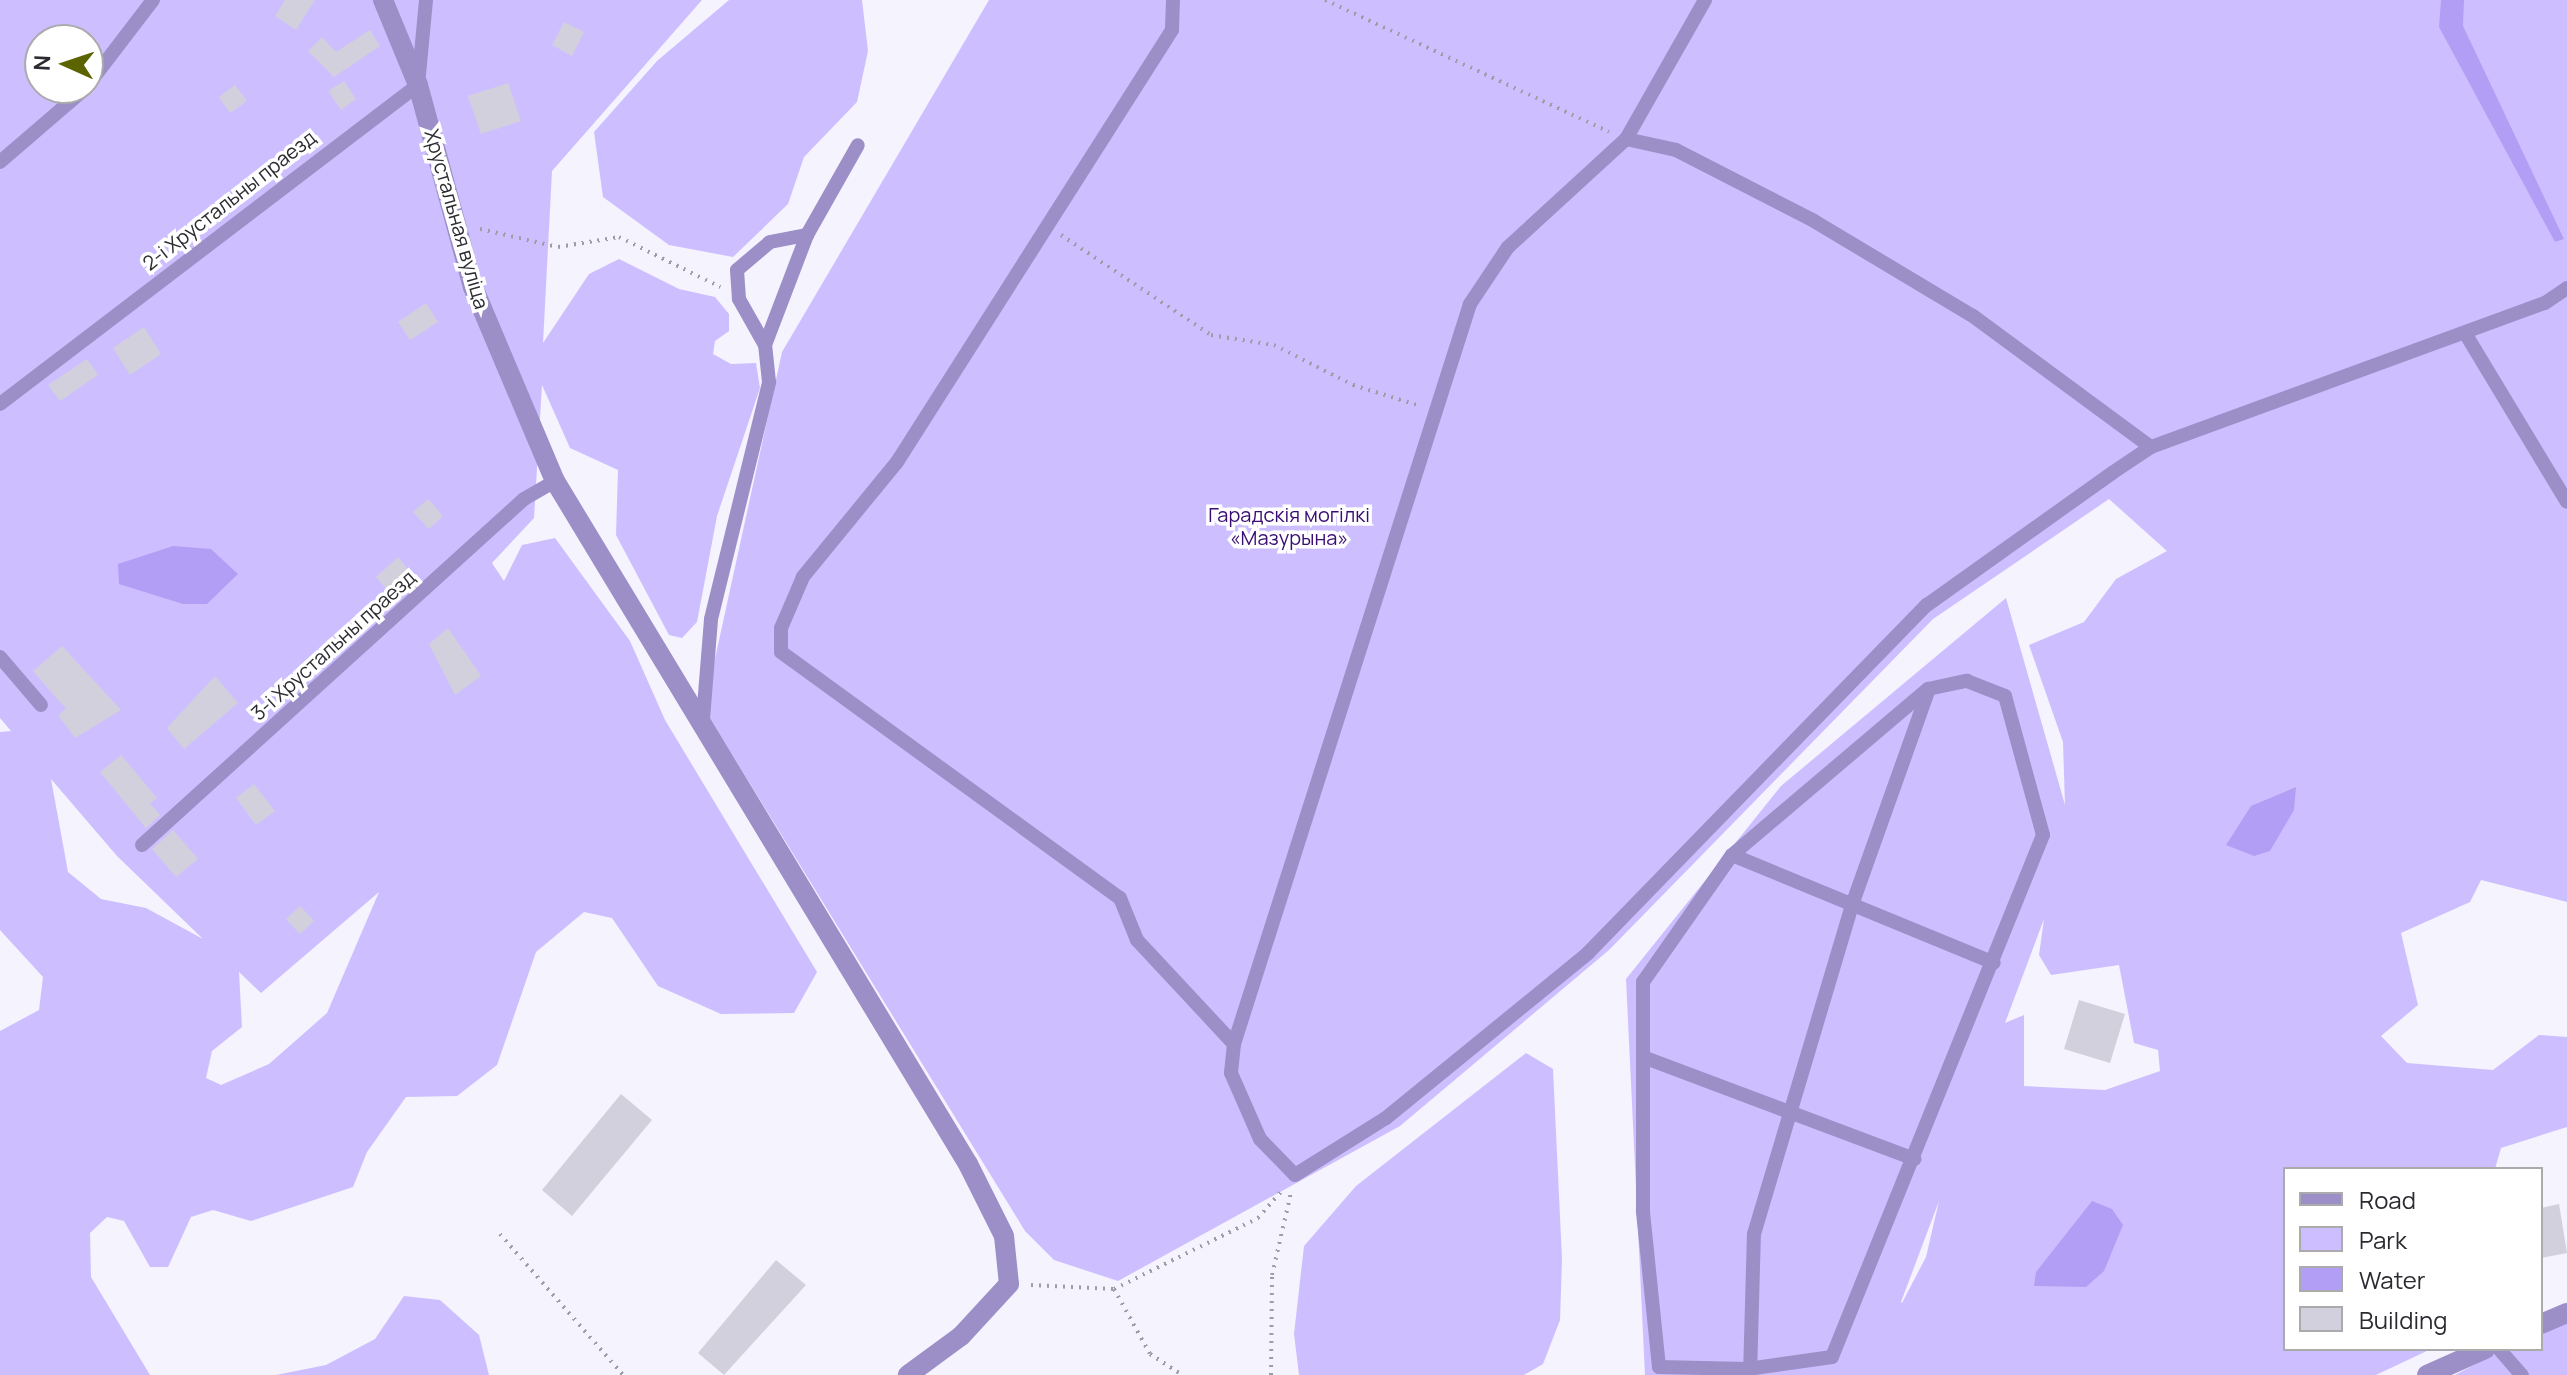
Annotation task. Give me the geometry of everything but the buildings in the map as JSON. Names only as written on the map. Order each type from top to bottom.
[{"type":"street","name":"Хрустальная вуліца","points":[[383,0],[418,85],[473,287],[555,481],[703,719],[968,1164],[1004,1236],[1009,1284]]},
{"type":"street","points":[[908,1375],[961,1336],[1009,1284]]},
{"type":"street","points":[[2543,1323],[2567,1313]]},
{"type":"street","points":[[2427,1375],[2481,1351]]},
{"type":"lane","points":[[104,65],[153,0]]},
{"type":"lane","points":[[418,85],[426,0]]},
{"type":"lane","points":[[1173,0],[1172,30],[1049,225],[897,462],[803,577],[781,628],[781,652],[1120,898],[1137,940],[1234,1044]]},
{"type":"lane","points":[[1705,0],[1626,139],[1508,247],[1470,304],[1234,1044],[1231,1073],[1260,1139],[1295,1175],[1386,1118],[1588,953],[1927,605],[2151,447],[2465,333],[2567,288]]},
{"type":"lane","name":"2-і Хрустальны праезд","points":[[0,404],[418,85]]},
{"type":"lane","points":[[0,162],[67,104]]},
{"type":"lane","points":[[1626,139],[1676,150],[1814,221],[1973,316],[2151,447]]},
{"type":"lane","points":[[765,345],[807,235],[858,145]]},
{"type":"lane","points":[[703,719],[711,619],[769,382],[765,345],[739,299],[737,270],[770,242],[807,235]]},
{"type":"lane","points":[[2465,333],[2567,502]]},
{"type":"lane","name":"3-і Хрустальны праезд","points":[[142,845],[524,499],[555,481]]},
{"type":"lane","points":[[0,657],[41,705]]},
{"type":"lane","points":[[1967,681],[2005,696],[2043,835],[1994,963],[1832,1357],[1749,1372],[1659,1367],[1643,1211],[1643,982],[1732,855],[1928,689],[1967,681]]},
{"type":"lane","points":[[1749,1372],[1754,1234],[1852,905],[1928,689]]},
{"type":"lane","points":[[1732,855],[1994,963]]},
{"type":"lane","points":[[1643,1057],[1914,1159]]},
{"type":"lane","points":[[2501,1351],[2522,1375]]},
{"type":"path","points":[[1325,0],[1626,139]]},
{"type":"path","points":[[1049,225],[1105,271],[1211,335],[1274,345],[1353,385],[1437,412]]},
{"type":"path","points":[[458,226],[558,247],[619,237],[681,262],[739,299]]},
{"type":"path","points":[[1009,1284],[1114,1289],[1258,1218],[1295,1175]]},
{"type":"path","points":[[1271,1375],[1272,1275],[1295,1175]]},
{"type":"path","points":[[500,1234],[623,1375]]},
{"type":"path","points":[[1114,1289],[1150,1354],[1182,1375]]},
{"type":"green space","points":[[0,0],[702,0],[552,171],[543,343],[589,274],[619,259],[679,289],[715,297],[729,314],[729,331],[715,341],[713,354],[731,364],[756,363],[760,388],[717,516],[697,622],[682,638],[669,635],[616,535],[618,470],[570,448],[542,385],[534,518],[492,563],[504,581],[522,545],[555,538],[630,641],[665,720],[817,972],[794,1013],[721,1014],[658,986],[612,918],[584,912],[536,952],[497,1065],[457,1096],[406,1097],[367,1152],[353,1187],[251,1221],[213,1210],[191,1217],[168,1267],[150,1267],[124,1221],[107,1217],[90,1233],[91,1277],[150,1375],[0,1375],[0,1031],[39,1010],[43,977],[0,930],[0,732],[11,731],[0,718]],"holes":[[[51,779],[117,856],[203,939],[146,908],[101,899],[68,872]],[[379,892],[327,1013],[269,1064],[221,1085],[206,1078],[212,1051],[242,1027],[239,972],[261,993]]]},
{"type":"green space","points":[[729,0],[862,0],[868,51],[857,102],[804,157],[788,204],[733,257],[669,245],[603,197],[594,132],[657,61]]},
{"type":"green space","name":"Гарадскія могілкі «Мазурына»","points":[[989,0],[2567,0],[2567,902],[2481,880],[2470,902],[2401,933],[2418,1005],[2381,1036],[2407,1063],[2493,1070],[2539,1035],[2567,1037],[2567,1127],[2501,1148],[2496,1167],[2283,1167],[2283,1351],[2427,1351],[2376,1375],[1645,1375],[1626,979],[1781,786],[2006,598],[2065,805],[2063,742],[2029,645],[2084,622],[2116,579],[2167,551],[2109,499],[1933,619],[1609,950],[1400,1126],[1118,1281],[1054,1260],[1025,1231],[704,709],[782,352]],"holes":[[[2044,919],[2039,955],[2051,975],[2119,965],[2134,1043],[2158,1050],[2160,1071],[2105,1090],[2024,1086],[2024,1015],[2005,1023]],[[1939,1201],[1926,1257],[1902,1303]]]},
{"type":"green space","points":[[1526,1053],[1553,1069],[1562,1259],[1560,1320],[1543,1364],[1524,1375],[1299,1375],[1294,1334],[1304,1246],[1356,1186]]},
{"type":"green space","points":[[404,1296],[440,1300],[479,1335],[489,1375],[276,1375],[326,1365],[375,1339]]},
{"type":"green space","points":[[2567,1316],[2567,1375],[2455,1375],[2500,1351],[2543,1351],[2543,1329]]},
{"type":"water","points":[[2441,0],[2464,0],[2463,26],[2564,239],[2555,242],[2439,27]]},
{"type":"water","points":[[173,546],[211,549],[238,574],[207,604],[183,604],[119,584],[118,564]]},
{"type":"water","points":[[2296,787],[2294,810],[2270,851],[2254,856],[2226,845],[2251,806]]},
{"type":"water","points":[[2092,1201],[2112,1209],[2123,1225],[2104,1271],[2086,1287],[2034,1286],[2036,1272]]}]
